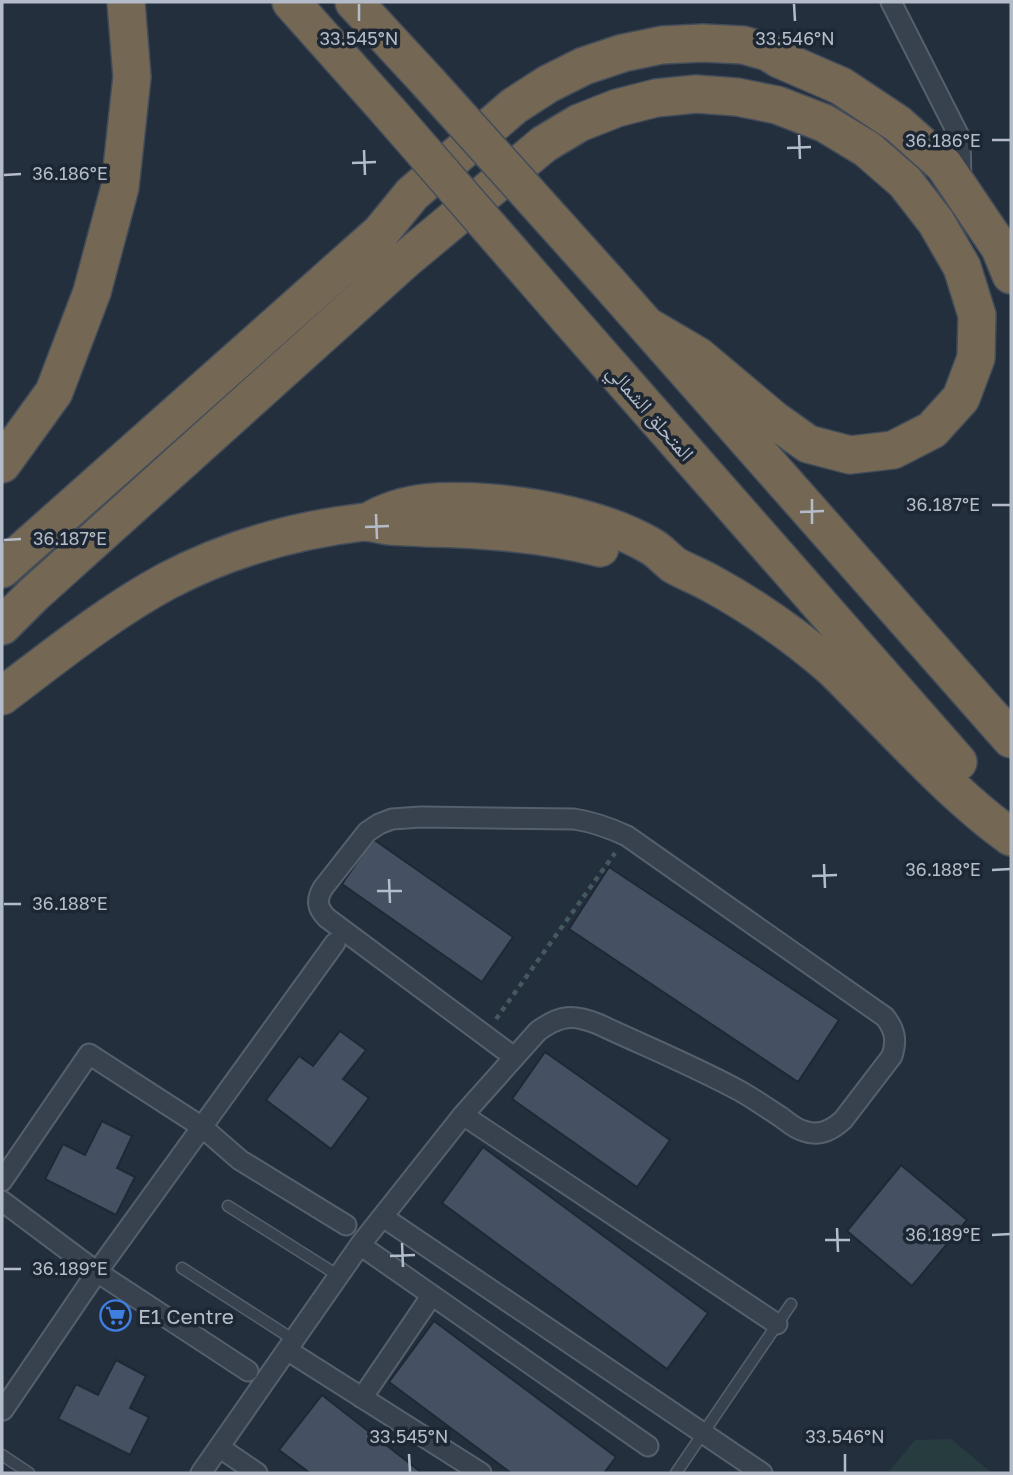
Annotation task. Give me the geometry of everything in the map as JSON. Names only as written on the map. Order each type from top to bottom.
[{"type":"highway","points":[[2,464],[54,392],[92,292],[120,187],[132,78],[126,2]]},
{"type":"highway","name":"المتحلق الشمالي","points":[[291,2],[1011,823]]},
{"type":"highway","points":[[354,2],[607,281],[1011,739]]},
{"type":"highway","points":[[2,569],[381,232],[412,194],[514,106],[548,84],[584,66],[623,53],[662,45],[743,45],[768,52],[841,86],[898,124],[944,165],[1000,248],[1011,275]]},
{"type":"highway","points":[[2,626],[33,595],[406,259],[544,144],[579,124],[617,108],[656,98],[696,94],[737,97],[777,105],[824,123],[867,149],[905,182],[936,222],[962,267],[977,315],[976,358],[961,398],[932,430],[893,450],[850,455],[808,444],[773,419],[698,356],[647,326]]},
{"type":"highway","points":[[2,696],[108,618],[167,581],[231,552],[298,533],[368,522],[396,526],[509,531],[551,537],[674,564],[711,583],[773,621],[830,667],[969,804],[1011,837]]},
{"type":"street","points":[[891,2],[960,138],[961,189]]},
{"type":"street","points":[[201,1473],[360,1245],[463,1115],[514,1056],[551,1021],[566,1017],[582,1018],[723,1082],[804,1132],[815,1133],[826,1132],[843,1120],[892,1056],[895,1036],[885,1017],[627,836],[593,822],[574,819],[421,817],[399,818],[379,824],[367,832],[323,888],[318,904],[321,912],[514,1056]]},
{"type":"street","points":[[3,1410],[97,1272],[335,943]]},
{"type":"street","points":[[2,1181],[89,1054],[202,1127],[240,1160],[346,1225]]},
{"type":"street","points":[[463,1115],[777,1324]]},
{"type":"street","points":[[2,1201],[97,1272],[248,1371]]},
{"type":"street","points":[[383,1217],[704,1433],[734,1465],[762,1473]]},
{"type":"street","points":[[360,1245],[648,1446]]},
{"type":"street","points":[[362,1398],[432,1295]]},
{"type":"street","points":[[290,1345],[362,1398],[481,1473]]},
{"type":"street","points":[[219,1447],[257,1473]]},
{"type":"lane","points":[[228,1206],[339,1276]]},
{"type":"lane","points":[[182,1268],[290,1345]]},
{"type":"lane","points":[[676,1473],[791,1304]]},
{"type":"lane","points":[[2,1455],[29,1473]]},
{"type":"path","points":[[485,1034],[627,836]]},
{"type":"green space","points":[[951,1439],[992,1473],[888,1473],[915,1440]]},
{"type":"building","points":[[373,839],[513,937],[482,982],[342,884]]},
{"type":"building","points":[[609,867],[839,1020],[798,1082],[569,929]]},
{"type":"building","points":[[340,1031],[366,1050],[343,1079],[369,1098],[331,1149],[266,1100],[299,1056],[313,1066]]},
{"type":"building","points":[[545,1052],[670,1140],[637,1187],[512,1099]]},
{"type":"building","points":[[102,1121],[132,1136],[117,1168],[135,1177],[116,1215],[45,1179],[63,1144],[85,1155]]},
{"type":"building","points":[[483,1147],[708,1313],[667,1369],[442,1203]]},
{"type":"building","points":[[901,1165],[967,1220],[912,1286],[847,1231]]},
{"type":"building","points":[[434,1321],[616,1457],[604,1473],[511,1473],[389,1382]]},
{"type":"building","points":[[116,1360],[146,1376],[130,1408],[149,1417],[130,1455],[58,1419],[76,1384],[98,1395]]},
{"type":"building","points":[[322,1395],[422,1473],[310,1473],[279,1450]]},
{"type":"place","name":"E1 Centre","points":[[115,1316]]}]
